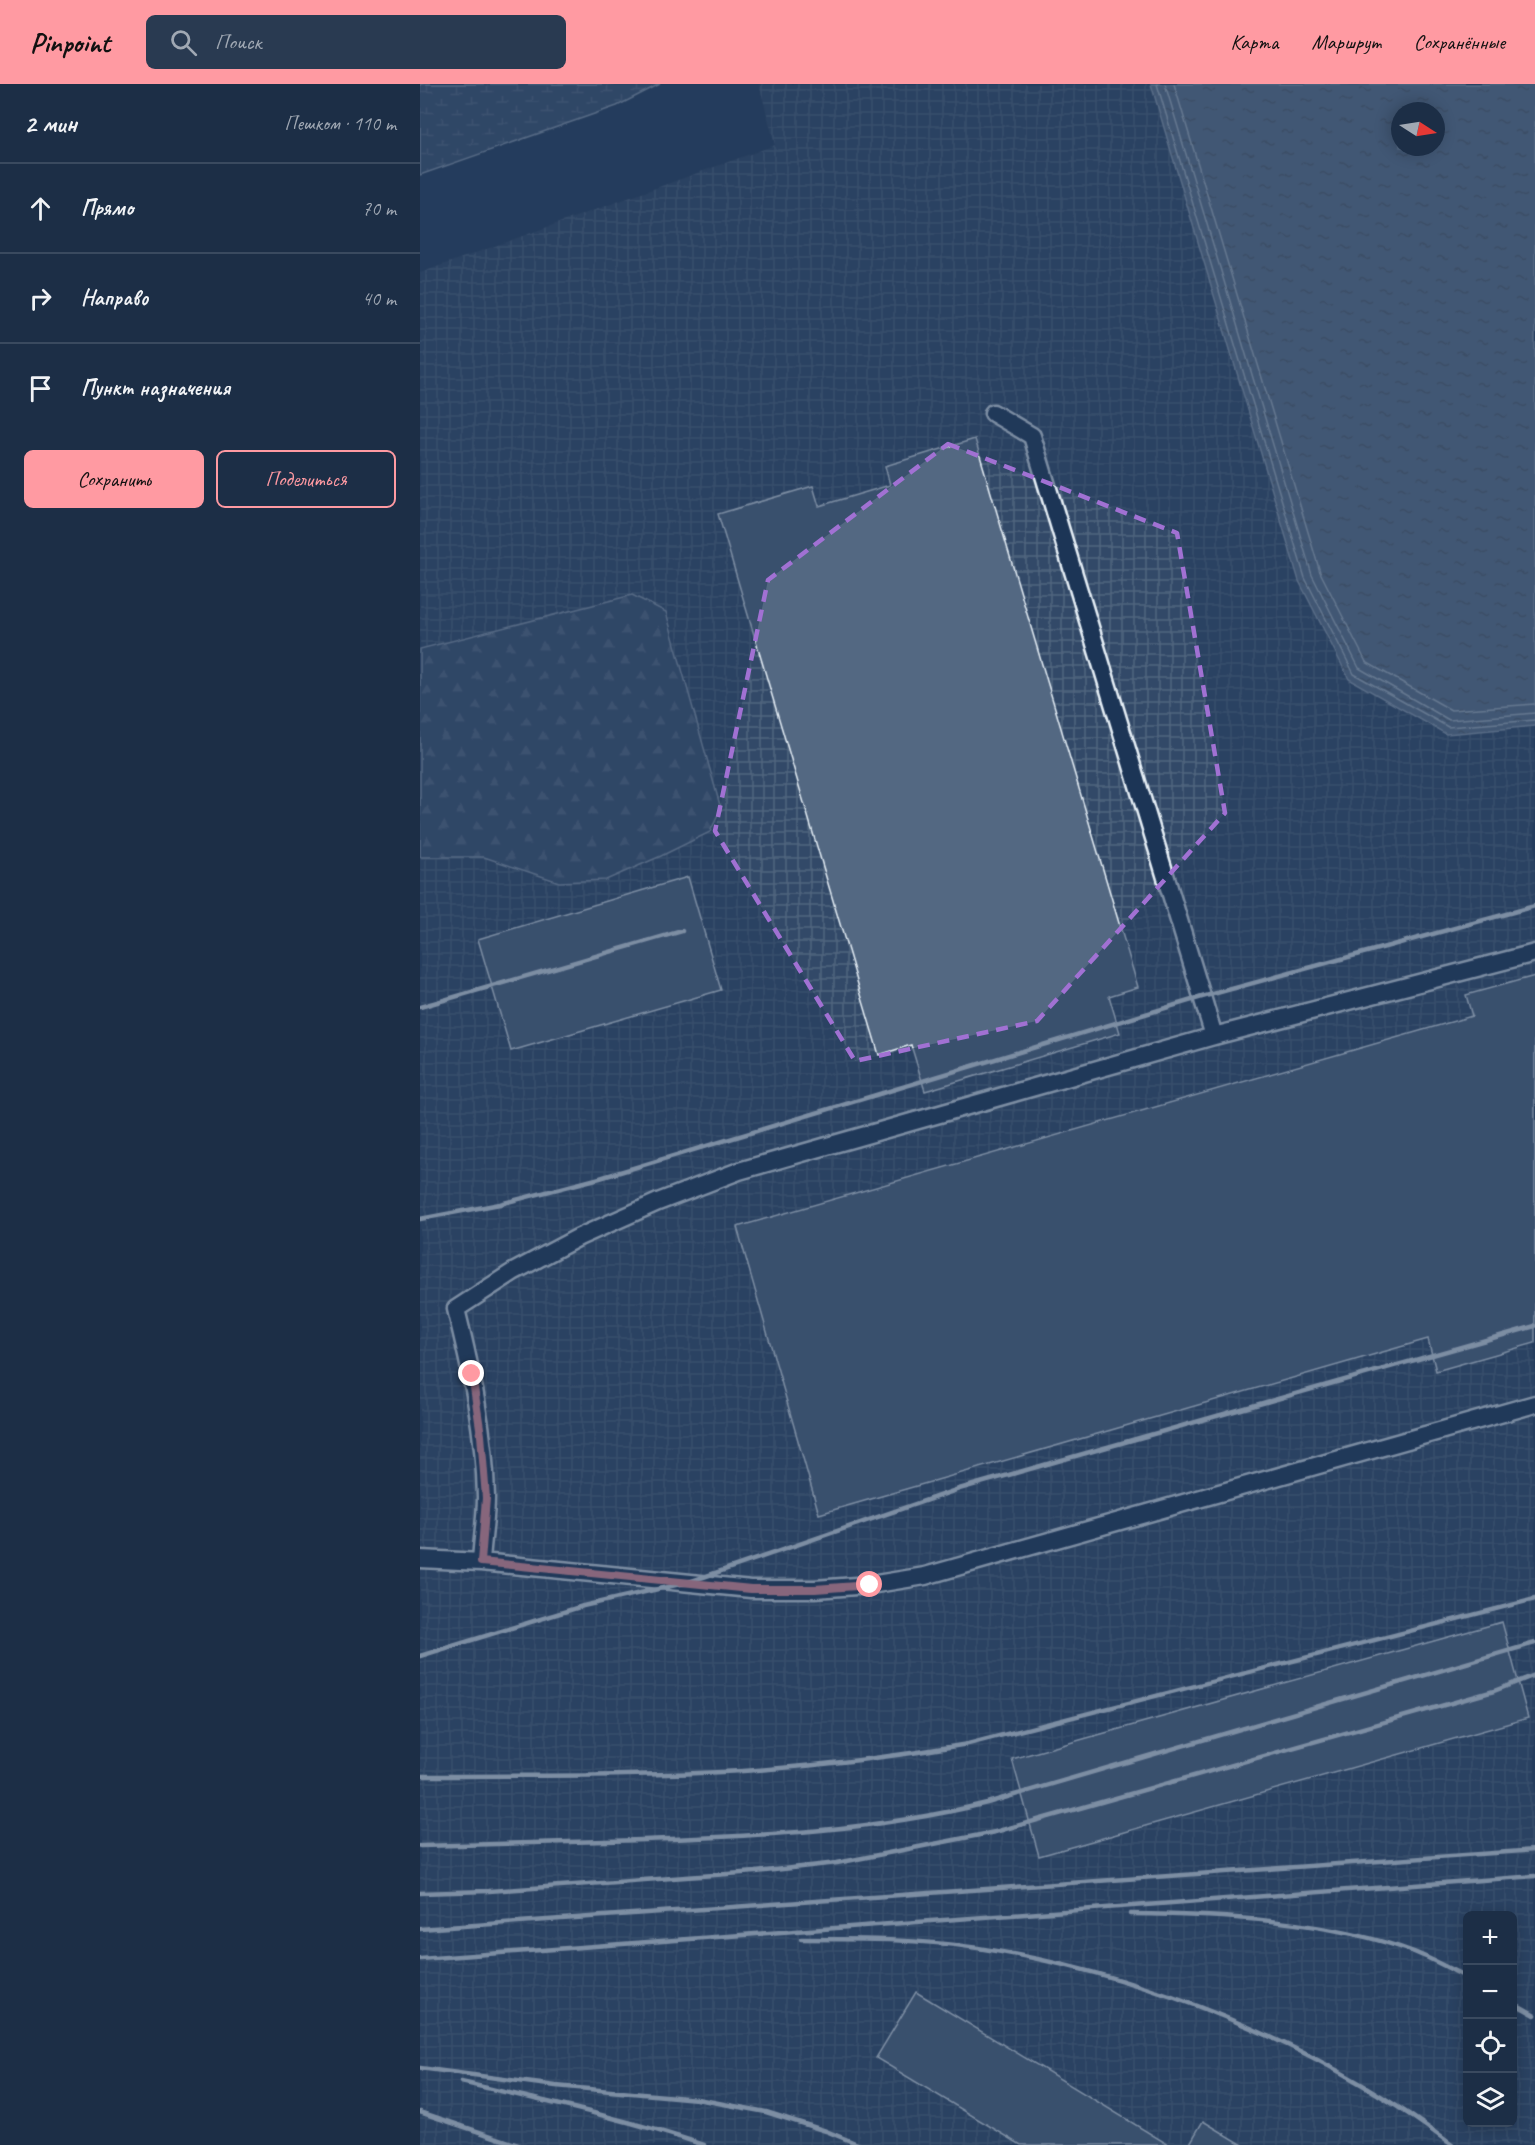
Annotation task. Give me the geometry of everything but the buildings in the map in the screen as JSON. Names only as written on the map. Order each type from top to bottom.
[{"type":"lane","points":[[993,413],[1032,436],[1214,1036]]},
{"type":"lane","points":[[481,1562],[486,1498],[481,1435],[472,1374],[456,1309],[513,1272],[579,1238],[658,1202],[739,1171],[1214,1036],[1535,953]]},
{"type":"lane","points":[[420,1559],[481,1562],[751,1589],[815,1589],[881,1583],[925,1576],[1535,1404]]},
{"type":"highlighted area","points":[[948,444],[1177,533],[1225,813],[1037,1021],[855,1061],[715,831],[768,580]]},
{"type":"shaded area","points":[[759,84],[1535,84],[1535,2145],[420,2145],[420,273],[775,145]]},
{"type":"green space","points":[[420,84],[660,84],[617,106],[420,175]]},
{"type":"green space","points":[[632,595],[666,612],[721,809],[710,832],[606,880],[559,882],[484,857],[420,857],[420,649]]},
{"type":"water","points":[[1151,84],[1535,84],[1535,726],[1446,734],[1349,679],[1299,581]]},
{"type":"railway","points":[[420,1219],[500,1204],[600,1178],[1202,997],[1535,906]]},
{"type":"railway","points":[[420,1007],[682,931]]},
{"type":"railway","points":[[420,1656],[583,1606],[689,1582],[959,1489],[1535,1326]]},
{"type":"railway","points":[[420,1776],[622,1775],[743,1771],[828,1764],[940,1749],[968,1744],[1535,1599]]},
{"type":"railway","points":[[420,1846],[773,1834],[902,1820],[987,1803],[1535,1643]]},
{"type":"railway","points":[[420,1893],[489,1891],[756,1872],[837,1863],[995,1832],[1494,1691],[1535,1675]]},
{"type":"railway","points":[[420,1929],[1535,1850]]},
{"type":"railway","points":[[420,1959],[1535,1876]]},
{"type":"railway","points":[[1130,1914],[1237,1918],[1311,1926],[1381,1941],[1414,1952],[1463,1976]]},
{"type":"railway","points":[[801,1939],[868,1939],[956,1945],[1041,1960],[1103,1975],[1227,2018],[1287,2045],[1345,2075],[1400,2108],[1452,2145]]},
{"type":"railway","points":[[1517,2005],[1535,2015]]},
{"type":"railway","points":[[420,2068],[556,2086],[697,2099],[766,2112],[826,2131],[860,2145]]},
{"type":"railway","points":[[461,2082],[614,2118],[704,2145]]},
{"type":"railway","points":[[420,2112],[518,2145]]},
{"type":"route","points":[[472,1374],[481,1435],[486,1498],[481,1562],[751,1589],[815,1589],[870,1585]]}]
